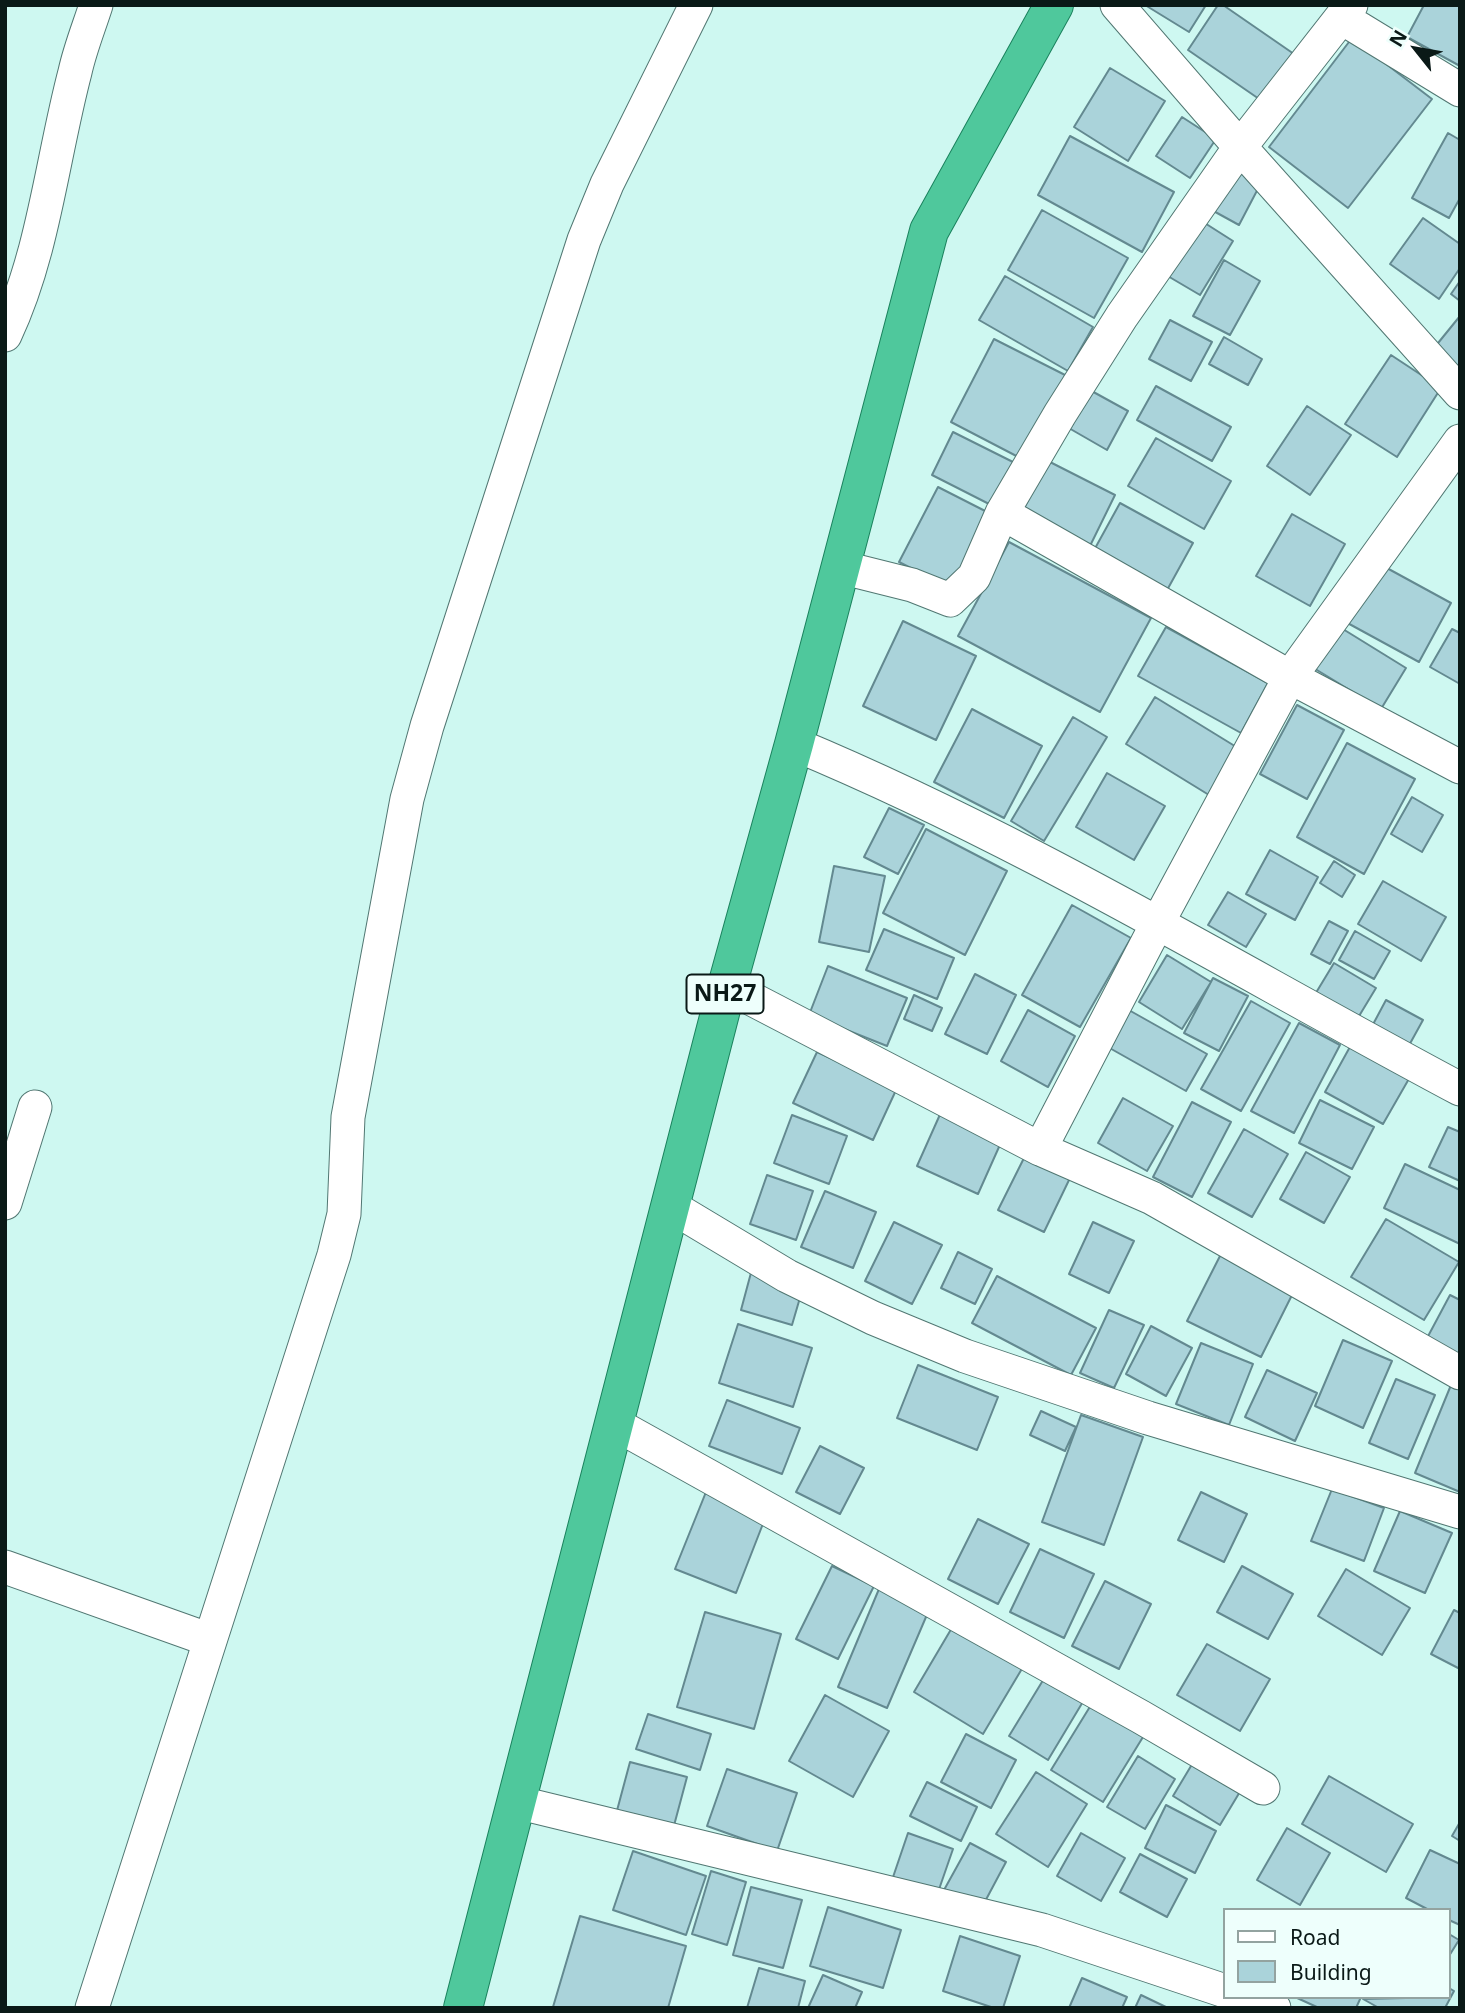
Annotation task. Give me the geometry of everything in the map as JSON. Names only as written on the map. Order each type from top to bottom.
[{"type":"highway","name":"NH27","points":[[463,2008],[727,986],[794,744],[929,231],[1054,5]]},
{"type":"street","points":[[5,335],[19,305],[51,188],[75,71],[96,5]]},
{"type":"street","points":[[92,2008],[334,1255],[344,1214],[348,1117],[407,799],[426,726],[584,240],[607,184],[696,5]]},
{"type":"street","points":[[1117,5],[1460,393]]},
{"type":"street","points":[[841,567],[912,585],[950,600],[974,577],[1002,513],[1122,316],[1240,147],[1346,12],[1460,90]]},
{"type":"street","points":[[1040,1149],[1290,677],[1460,441]]},
{"type":"street","points":[[1002,513],[1290,677],[1460,767]]},
{"type":"street","points":[[794,744],[1000,841],[1460,1089]]},
{"type":"street","points":[[727,986],[1040,1149],[1152,1198],[1460,1373]]},
{"type":"street","points":[[5,1203],[35,1107]]},
{"type":"street","points":[[672,1207],[787,1276],[873,1318],[965,1356],[1148,1418],[1460,1512]]},
{"type":"street","points":[[615,1424],[1141,1717],[1263,1788]]},
{"type":"street","points":[[5,1567],[210,1640]]},
{"type":"street","points":[[516,1802],[1042,1930],[1224,1992]]},
{"type":"street","points":[[1248,1999],[1273,2008]]},
{"type":"building","points":[[1145,5],[1206,5],[1189,32]]},
{"type":"building","points":[[1218,5],[1223,5],[1294,54],[1262,101],[1188,50]]},
{"type":"building","points":[[1424,5],[1460,5],[1460,66],[1407,37]]},
{"type":"building","points":[[1352,38],[1432,99],[1348,208],[1269,147]]},
{"type":"building","points":[[1110,68],[1165,101],[1128,161],[1074,127]]},
{"type":"building","points":[[1182,117],[1216,139],[1190,178],[1156,156]]},
{"type":"building","points":[[1448,133],[1460,140],[1460,198],[1449,218],[1412,198]]},
{"type":"building","points":[[1070,136],[1174,192],[1142,252],[1038,195]]},
{"type":"building","points":[[1230,166],[1261,183],[1239,225],[1208,208]]},
{"type":"building","points":[[1042,210],[1128,258],[1094,318],[1008,270]]},
{"type":"building","points":[[1423,218],[1460,244],[1460,268],[1439,299],[1390,264]]},
{"type":"building","points":[[1200,220],[1233,241],[1200,295],[1166,275]]},
{"type":"building","points":[[1224,260],[1260,281],[1230,335],[1193,316]]},
{"type":"building","points":[[1005,276],[1093,327],[1068,371],[979,320]]},
{"type":"building","points":[[1460,281],[1460,301],[1451,294]]},
{"type":"building","points":[[1460,316],[1460,368],[1434,348]]},
{"type":"building","points":[[1170,320],[1212,342],[1191,381],[1149,359]]},
{"type":"building","points":[[1224,337],[1262,359],[1248,385],[1209,364]]},
{"type":"building","points":[[994,339],[1069,377],[1026,461],[951,422]]},
{"type":"building","points":[[1391,355],[1441,388],[1397,457],[1345,424]]},
{"type":"building","points":[[1156,386],[1231,427],[1212,461],[1137,420]]},
{"type":"building","points":[[1088,389],[1128,411],[1107,450],[1067,427]]},
{"type":"building","points":[[1307,406],[1351,435],[1310,495],[1267,466]]},
{"type":"building","points":[[953,432],[1017,464],[995,507],[932,475]]},
{"type":"building","points":[[1156,438],[1231,481],[1204,529],[1128,486]]},
{"type":"building","points":[[1048,461],[1115,495],[1088,550],[1020,516]]},
{"type":"building","points":[[938,487],[993,515],[954,590],[899,562]]},
{"type":"building","points":[[1120,503],[1193,543],[1166,592],[1093,552]]},
{"type":"building","points":[[1292,514],[1345,544],[1310,606],[1256,576]]},
{"type":"building","points":[[1009,542],[1151,618],[1100,712],[958,636]]},
{"type":"building","points":[[1374,561],[1451,603],[1419,662],[1342,620]]},
{"type":"building","points":[[903,621],[976,656],[936,740],[863,706]]},
{"type":"building","points":[[1338,626],[1406,668],[1381,709],[1312,667]]},
{"type":"building","points":[[1166,627],[1268,683],[1241,733],[1138,676]]},
{"type":"building","points":[[1452,629],[1460,633],[1460,684],[1430,667]]},
{"type":"building","points":[[1155,697],[1238,748],[1209,795],[1126,744]]},
{"type":"building","points":[[1297,705],[1344,730],[1307,799],[1260,774]]},
{"type":"building","points":[[972,709],[1042,746],[1004,818],[934,782]]},
{"type":"building","points":[[1073,717],[1107,737],[1044,841],[1011,821]]},
{"type":"building","points":[[1347,743],[1415,779],[1364,874],[1297,837]]},
{"type":"building","points":[[1107,773],[1165,806],[1134,860],[1076,827]]},
{"type":"building","points":[[1412,797],[1443,815],[1422,852],[1391,834]]},
{"type":"building","points":[[889,808],[924,825],[898,874],[864,857]]},
{"type":"building","points":[[926,829],[1007,871],[965,955],[883,913]]},
{"type":"building","points":[[1270,850],[1318,877],[1295,920],[1246,894]]},
{"type":"building","points":[[1334,861],[1355,875],[1342,897],[1320,883]]},
{"type":"building","points":[[834,866],[885,876],[869,952],[819,942]]},
{"type":"building","points":[[1383,881],[1446,917],[1421,961],[1358,924]]},
{"type":"building","points":[[1228,892],[1266,914],[1246,947],[1208,925]]},
{"type":"building","points":[[1072,905],[1131,938],[1080,1027],[1022,995]]},
{"type":"building","points":[[1329,921],[1348,931],[1330,964],[1311,954]]},
{"type":"building","points":[[884,929],[954,958],[937,999],[866,970]]},
{"type":"building","points":[[1355,931],[1390,951],[1374,979],[1339,960]]},
{"type":"building","points":[[1167,955],[1211,982],[1182,1029],[1139,1002]]},
{"type":"building","points":[[1334,963],[1376,988],[1353,1026],[1311,1001]]},
{"type":"building","points":[[828,966],[907,998],[887,1046],[809,1015]]},
{"type":"building","points":[[975,974],[1016,995],[987,1054],[945,1034]]},
{"type":"building","points":[[1213,978],[1248,996],[1219,1051],[1184,1033]]},
{"type":"building","points":[[914,995],[942,1008],[932,1031],[904,1019]]},
{"type":"building","points":[[1386,1000],[1423,1020],[1407,1049],[1370,1030]]},
{"type":"building","points":[[1251,1001],[1290,1023],[1241,1111],[1201,1089]]},
{"type":"building","points":[[1127,1009],[1207,1054],[1186,1091],[1106,1046]]},
{"type":"building","points":[[1028,1010],[1075,1036],[1048,1087],[1001,1061]]},
{"type":"building","points":[[1299,1023],[1340,1045],[1294,1133],[1251,1111]]},
{"type":"building","points":[[1351,1045],[1410,1077],[1383,1124],[1325,1092]]},
{"type":"building","points":[[817,1052],[897,1088],[873,1140],[793,1103]]},
{"type":"building","points":[[1123,1098],[1173,1126],[1147,1171],[1098,1143]]},
{"type":"building","points":[[1320,1100],[1374,1127],[1352,1169],[1299,1143]]},
{"type":"building","points":[[1192,1102],[1231,1122],[1192,1197],[1153,1177]]},
{"type":"building","points":[[942,1110],[1003,1138],[978,1194],[917,1166]]},
{"type":"building","points":[[792,1115],[847,1136],[829,1184],[774,1163]]},
{"type":"building","points":[[1448,1127],[1460,1132],[1460,1181],[1429,1167]]},
{"type":"building","points":[[1244,1129],[1288,1154],[1252,1217],[1208,1193]]},
{"type":"building","points":[[1306,1152],[1350,1177],[1324,1223],[1280,1199]]},
{"type":"building","points":[[1025,1156],[1070,1178],[1044,1232],[998,1210]]},
{"type":"building","points":[[1405,1164],[1460,1190],[1460,1244],[1384,1208]]},
{"type":"building","points":[[767,1175],[813,1191],[796,1240],[750,1224]]},
{"type":"building","points":[[825,1191],[876,1212],[853,1268],[801,1247]]},
{"type":"building","points":[[1386,1219],[1459,1262],[1424,1320],[1351,1277]]},
{"type":"building","points":[[894,1222],[942,1245],[912,1304],[865,1281]]},
{"type":"building","points":[[1093,1222],[1134,1241],[1109,1293],[1069,1274]]},
{"type":"building","points":[[958,1252],[992,1269],[975,1304],[941,1288]]},
{"type":"building","points":[[1221,1254],[1294,1291],[1261,1357],[1187,1321]]},
{"type":"building","points":[[752,1269],[804,1284],[792,1325],[741,1310]]},
{"type":"building","points":[[997,1276],[1096,1328],[1071,1375],[972,1323]]},
{"type":"building","points":[[1450,1295],[1460,1300],[1460,1358],[1426,1340]]},
{"type":"building","points":[[1109,1310],[1144,1325],[1114,1388],[1080,1373]]},
{"type":"building","points":[[738,1324],[812,1348],[793,1407],[719,1383]]},
{"type":"building","points":[[1151,1326],[1192,1348],[1166,1396],[1126,1374]]},
{"type":"building","points":[[1343,1340],[1392,1361],[1363,1428],[1315,1406]]},
{"type":"building","points":[[1201,1343],[1253,1364],[1229,1425],[1176,1404]]},
{"type":"building","points":[[918,1365],[998,1397],[977,1450],[897,1418]]},
{"type":"building","points":[[1267,1370],[1317,1393],[1295,1441],[1245,1417]]},
{"type":"building","points":[[1396,1379],[1435,1395],[1408,1459],[1369,1443]]},
{"type":"building","points":[[1451,1385],[1460,1388],[1460,1492],[1415,1473]]},
{"type":"building","points":[[727,1400],[800,1428],[782,1474],[709,1446]]},
{"type":"building","points":[[1041,1411],[1076,1427],[1065,1451],[1030,1435]]},
{"type":"building","points":[[1081,1415],[1143,1437],[1104,1545],[1042,1522]]},
{"type":"building","points":[[820,1446],[864,1468],[840,1514],[796,1492]]},
{"type":"building","points":[[1332,1489],[1384,1508],[1364,1561],[1311,1541]]},
{"type":"building","points":[[706,1492],[766,1516],[736,1593],[675,1569]]},
{"type":"building","points":[[1201,1492],[1247,1514],[1224,1562],[1178,1540]]},
{"type":"building","points":[[1400,1511],[1452,1533],[1425,1593],[1374,1571]]},
{"type":"building","points":[[978,1519],[1029,1544],[998,1604],[948,1579]]},
{"type":"building","points":[[1040,1549],[1094,1574],[1064,1638],[1010,1612]]},
{"type":"building","points":[[832,1566],[874,1586],[838,1659],[796,1639]]},
{"type":"building","points":[[1242,1566],[1293,1594],[1268,1639],[1217,1612]]},
{"type":"building","points":[[1346,1569],[1410,1608],[1382,1655],[1318,1616]]},
{"type":"building","points":[[1105,1581],[1151,1604],[1119,1669],[1072,1646]]},
{"type":"building","points":[[879,1589],[929,1610],[887,1708],[838,1687]]},
{"type":"building","points":[[1454,1610],[1460,1613],[1460,1669],[1431,1654]]},
{"type":"building","points":[[705,1612],[781,1634],[754,1729],[677,1707]]},
{"type":"building","points":[[953,1626],[1023,1667],[983,1734],[914,1692]]},
{"type":"building","points":[[1207,1644],[1270,1679],[1240,1731],[1177,1695]]},
{"type":"building","points":[[1045,1677],[1084,1700],[1048,1760],[1009,1736]]},
{"type":"building","points":[[825,1695],[889,1731],[853,1797],[789,1761]]},
{"type":"building","points":[[1091,1705],[1143,1737],[1103,1802],[1051,1770]]},
{"type":"building","points":[[648,1714],[711,1734],[700,1770],[636,1749]]},
{"type":"building","points":[[966,1734],[1016,1760],[991,1808],[941,1782]]},
{"type":"building","points":[[1138,1756],[1175,1779],[1145,1829],[1107,1807]]},
{"type":"building","points":[[1194,1761],[1241,1790],[1220,1825],[1173,1796]]},
{"type":"building","points":[[630,1762],[687,1777],[672,1833],[615,1818]]},
{"type":"building","points":[[727,1769],[797,1793],[777,1851],[707,1826]]},
{"type":"building","points":[[1036,1772],[1087,1804],[1048,1867],[996,1834]]},
{"type":"building","points":[[1329,1776],[1413,1824],[1386,1872],[1302,1824]]},
{"type":"building","points":[[927,1782],[977,1807],[961,1841],[910,1816]]},
{"type":"building","points":[[1166,1805],[1216,1831],[1195,1873],[1145,1848]]},
{"type":"building","points":[[1460,1822],[1460,1841],[1452,1836]]},
{"type":"building","points":[[1287,1828],[1330,1853],[1300,1905],[1257,1880]]},
{"type":"building","points":[[908,1833],[953,1849],[936,1898],[891,1883]]},
{"type":"building","points":[[1081,1833],[1125,1858],[1101,1901],[1057,1876]]},
{"type":"building","points":[[970,1843],[1006,1862],[981,1909],[944,1890]]},
{"type":"building","points":[[1430,1850],[1460,1864],[1460,1925],[1451,1921],[1451,1908],[1425,1908],[1406,1898]]},
{"type":"building","points":[[633,1851],[706,1876],[686,1935],[613,1910]]},
{"type":"building","points":[[1140,1854],[1187,1879],[1167,1917],[1120,1892]]},
{"type":"building","points":[[711,1871],[746,1882],[727,1945],[692,1934]]},
{"type":"building","points":[[751,1887],[802,1900],[783,1968],[733,1955]]},
{"type":"building","points":[[828,1907],[901,1930],[883,1988],[810,1966]]},
{"type":"building","points":[[580,1916],[686,1946],[668,2008],[553,2007]]},
{"type":"building","points":[[1451,1935],[1459,1940],[1451,1953]]},
{"type":"building","points":[[960,1936],[1020,1956],[1003,2008],[994,2008],[943,1991]]},
{"type":"building","points":[[759,1968],[805,1981],[798,2008],[747,2008]]},
{"type":"building","points":[[823,1975],[862,1992],[855,2008],[808,2008]]},
{"type":"building","points":[[1082,1978],[1127,1997],[1122,2008],[1069,2008]]},
{"type":"building","points":[[1141,1995],[1168,2008],[1135,2008]]},
{"type":"building","points":[[1299,1999],[1360,1999],[1356,2008],[1319,2008]]},
{"type":"building","points":[[1363,1999],[1450,1999],[1445,2008],[1379,2008]]}]
